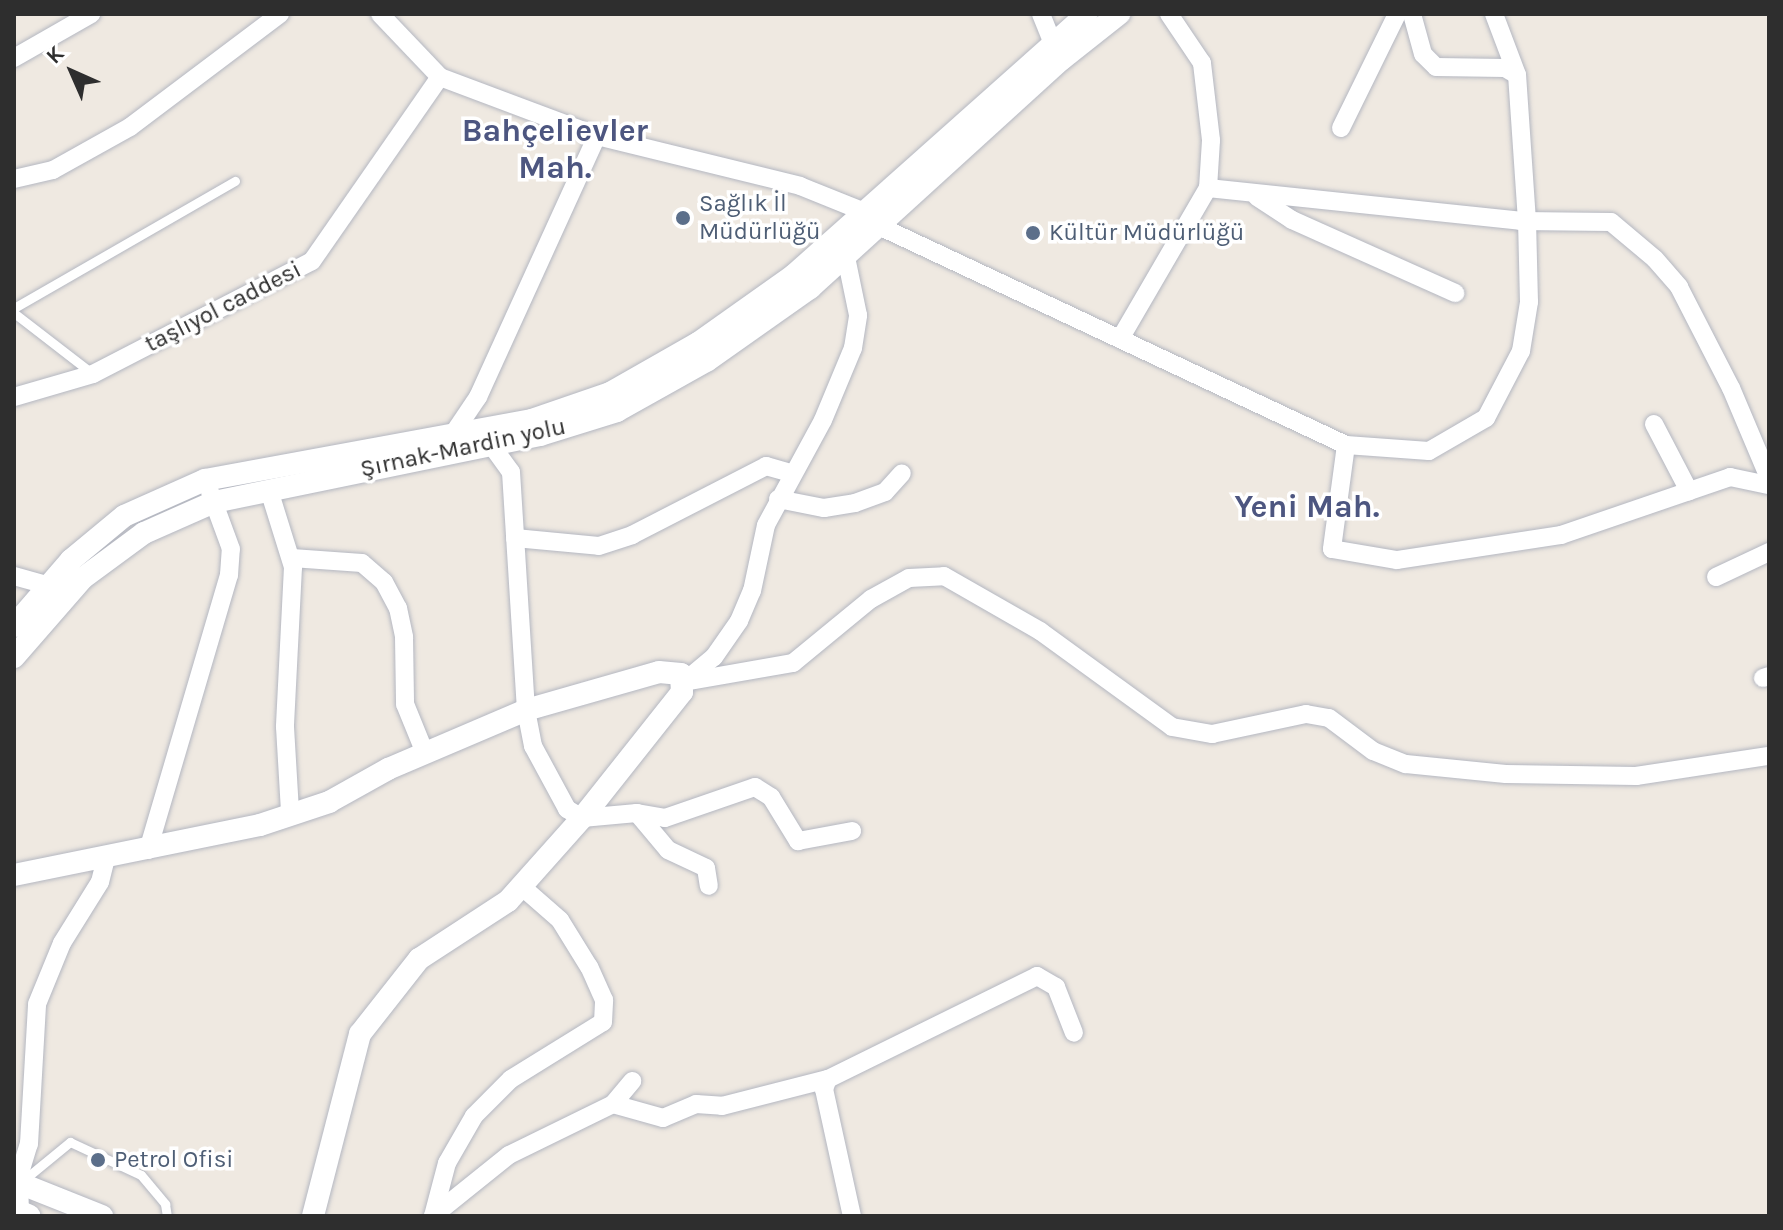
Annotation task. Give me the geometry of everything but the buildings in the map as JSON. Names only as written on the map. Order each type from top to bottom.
[{"type":"street","points":[[14,58],[91,14]]},
{"type":"street","points":[[14,179],[53,170],[130,127],[280,14]]},
{"type":"street","points":[[380,14],[440,77],[597,136],[800,186],[1346,445],[1429,451],[1486,418],[1521,351],[1529,302],[1517,75],[1494,14]]},
{"type":"street","points":[[1041,14],[1053,43]]},
{"type":"street","name":"Şırnak-Mardin yolu","points":[[14,626],[60,588],[144,533],[214,502],[492,446],[617,411],[708,360],[846,257],[874,220],[1053,43],[1087,14]]},
{"type":"street","name":"Şırnak-Mardin yolu","points":[[14,657],[60,588],[124,516],[205,480],[532,420],[610,393],[698,343],[874,220],[1119,14]]},
{"type":"street","points":[[1120,339],[1208,188],[1211,140],[1202,63],[1169,14]]},
{"type":"street","points":[[1341,128],[1397,14]]},
{"type":"street","points":[[1412,14],[1423,54],[1436,67],[1505,68],[1517,75]]},
{"type":"street","name":"taşlıyol caddesi","points":[[14,397],[93,374],[312,261],[440,77]]},
{"type":"street","points":[[453,434],[478,397],[597,136]]},
{"type":"street","points":[[1208,188],[1527,221],[1611,222],[1667,271],[1731,388],[1769,478]]},
{"type":"street","points":[[1251,193],[1292,220],[1455,293]]},
{"type":"street","points":[[313,1216],[324,1190],[350,1058],[360,1034],[419,959],[508,901],[582,818],[675,702],[684,682],[714,657],[739,621],[778,499],[823,420],[853,348],[858,315],[846,257]]},
{"type":"street","points":[[1654,424],[1689,491]]},
{"type":"street","points":[[1346,445],[1332,549],[1397,560],[1561,535],[1730,477],[1769,485]]},
{"type":"street","points":[[492,446],[511,472],[526,710],[540,767],[567,809],[582,818],[637,813],[665,818],[755,787],[771,797],[798,841],[852,831]]},
{"type":"street","points":[[515,538],[599,546],[632,535],[766,466],[791,473]]},
{"type":"street","points":[[778,499],[824,508],[855,503],[885,492],[902,473]]},
{"type":"street","points":[[148,850],[229,575],[231,549],[205,480]]},
{"type":"street","points":[[269,490],[292,558],[285,727],[290,812]]},
{"type":"street","points":[[1716,577],[1769,552]]},
{"type":"street","points":[[292,558],[362,563],[384,582],[398,608],[404,637],[405,704],[425,753]]},
{"type":"street","points":[[14,576],[60,588]]},
{"type":"street","points":[[684,682],[793,663],[871,599],[909,578],[944,576],[1040,631],[1172,727],[1212,734],[1306,714],[1329,718],[1373,751],[1406,764],[1506,774],[1636,776],[1769,756]]},
{"type":"street","points":[[14,875],[260,825],[290,812],[329,802],[425,753],[526,710],[669,670],[681,674],[684,682]]},
{"type":"street","points":[[637,813],[668,850],[706,868],[709,886]]},
{"type":"street","points":[[21,1213],[17,1182],[29,1144],[37,1004],[62,943],[100,882],[106,858]]},
{"type":"street","points":[[433,1216],[447,1163],[474,1116],[511,1079],[603,1022],[604,1000],[589,967],[560,920],[521,886]]},
{"type":"street","points":[[613,1104],[663,1118],[696,1104],[722,1106],[828,1079],[1037,976],[1056,987],[1074,1033]]},
{"type":"street","points":[[828,1079],[824,1089],[852,1216]]},
{"type":"street","points":[[433,1216],[509,1155],[613,1104],[632,1081]]},
{"type":"street","points":[[17,1182],[102,1216]]},
{"type":"lane","points":[[93,374],[14,310],[235,181]]},
{"type":"lane","points":[[17,1182],[70,1142],[141,1175],[165,1204],[167,1216]]},
{"type":"place","name":"Sağlık İl Müdürlüğü","points":[[683,218]]},
{"type":"place","name":"Kültür Müdürlüğü","points":[[1033,233]]},
{"type":"place","name":"Petrol Ofisi","points":[[98,1160]]},
{"type":"district","name":"Bahçelievler Mah.","points":[[555,150]]},
{"type":"district","name":"Yeni Mah.","points":[[1307,507]]}]
